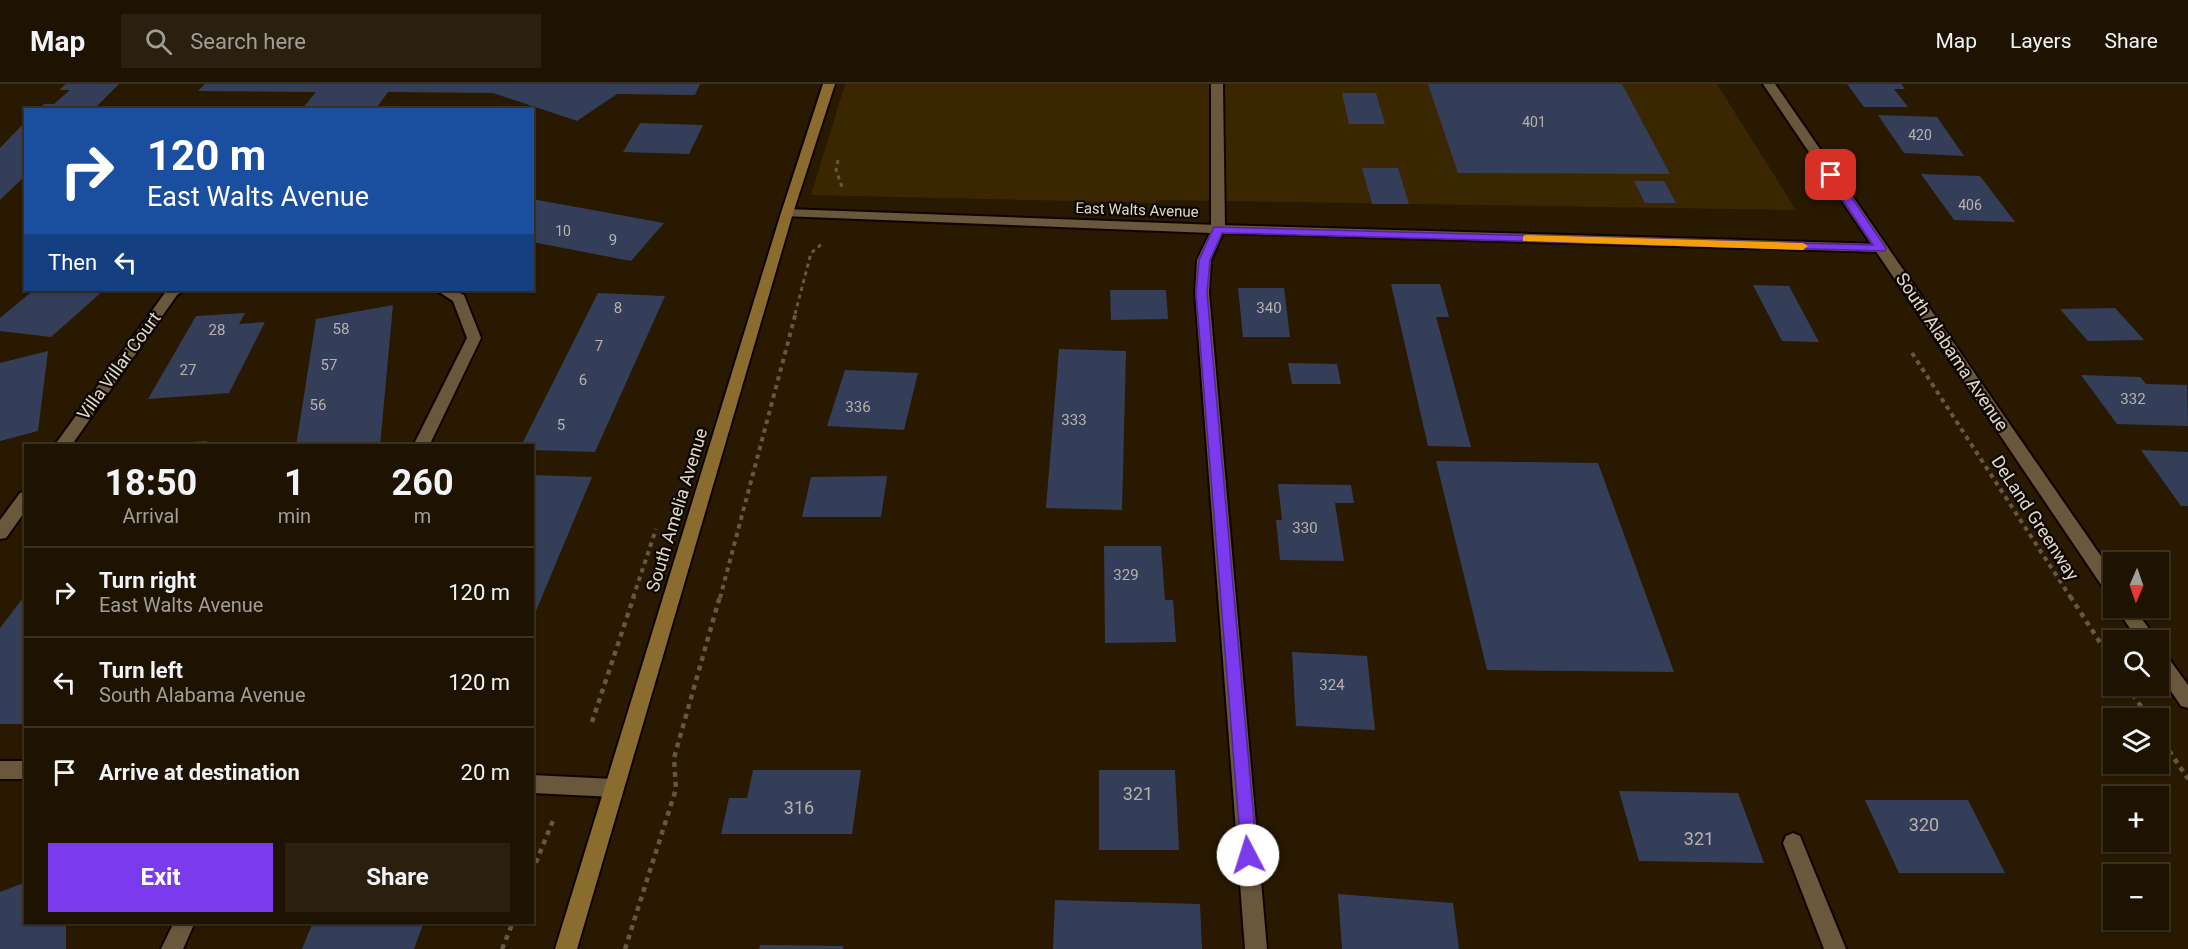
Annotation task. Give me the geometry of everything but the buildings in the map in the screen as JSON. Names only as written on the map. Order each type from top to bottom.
[{"type":"main road","name":"South Amelia Avenue","points":[[566,949],[787,213],[829,84]]},
{"type":"street","points":[[1217,84],[1218,229],[1204,260],[1202,293],[1256,949]]},
{"type":"street","name":"South Alabama Avenue","points":[[1769,84],[2103,574]]},
{"type":"street","name":"East Walts Avenue","points":[[787,213],[1218,229],[1881,248]]},
{"type":"street","name":"Villa Villar Court","points":[[63,444],[172,292],[175,291]]},
{"type":"street","points":[[422,444],[474,338],[459,298],[445,291]]},
{"type":"street","points":[[0,533],[24,500]]},
{"type":"street","points":[[2169,673],[2188,700]]},
{"type":"street","points":[[0,770],[24,770]]},
{"type":"street","points":[[534,784],[614,788]]},
{"type":"street","points":[[1793,843],[1835,949]]},
{"type":"street","points":[[172,949],[184,924]]},
{"type":"path","points":[[839,153],[836,170],[846,194]]},
{"type":"path","points":[[625,949],[676,789],[674,758],[742,520],[811,253],[829,238]]},
{"type":"path","name":"DeLand Greenway","points":[[1909,348],[2103,647]]},
{"type":"path","points":[[2169,750],[2188,779]]},
{"type":"path","points":[[534,867],[554,818]]},
{"type":"path","points":[[502,949],[512,924]]},
{"type":"shaded area","points":[[845,84],[1717,84],[1796,210],[1157,200],[1155,203],[811,195]]},
{"type":"slow traffic","points":[[1526,239],[1803,246]]},
{"type":"route","points":[[1248,855],[1202,293],[1204,260],[1218,229],[1881,248],[1831,175]]}]
